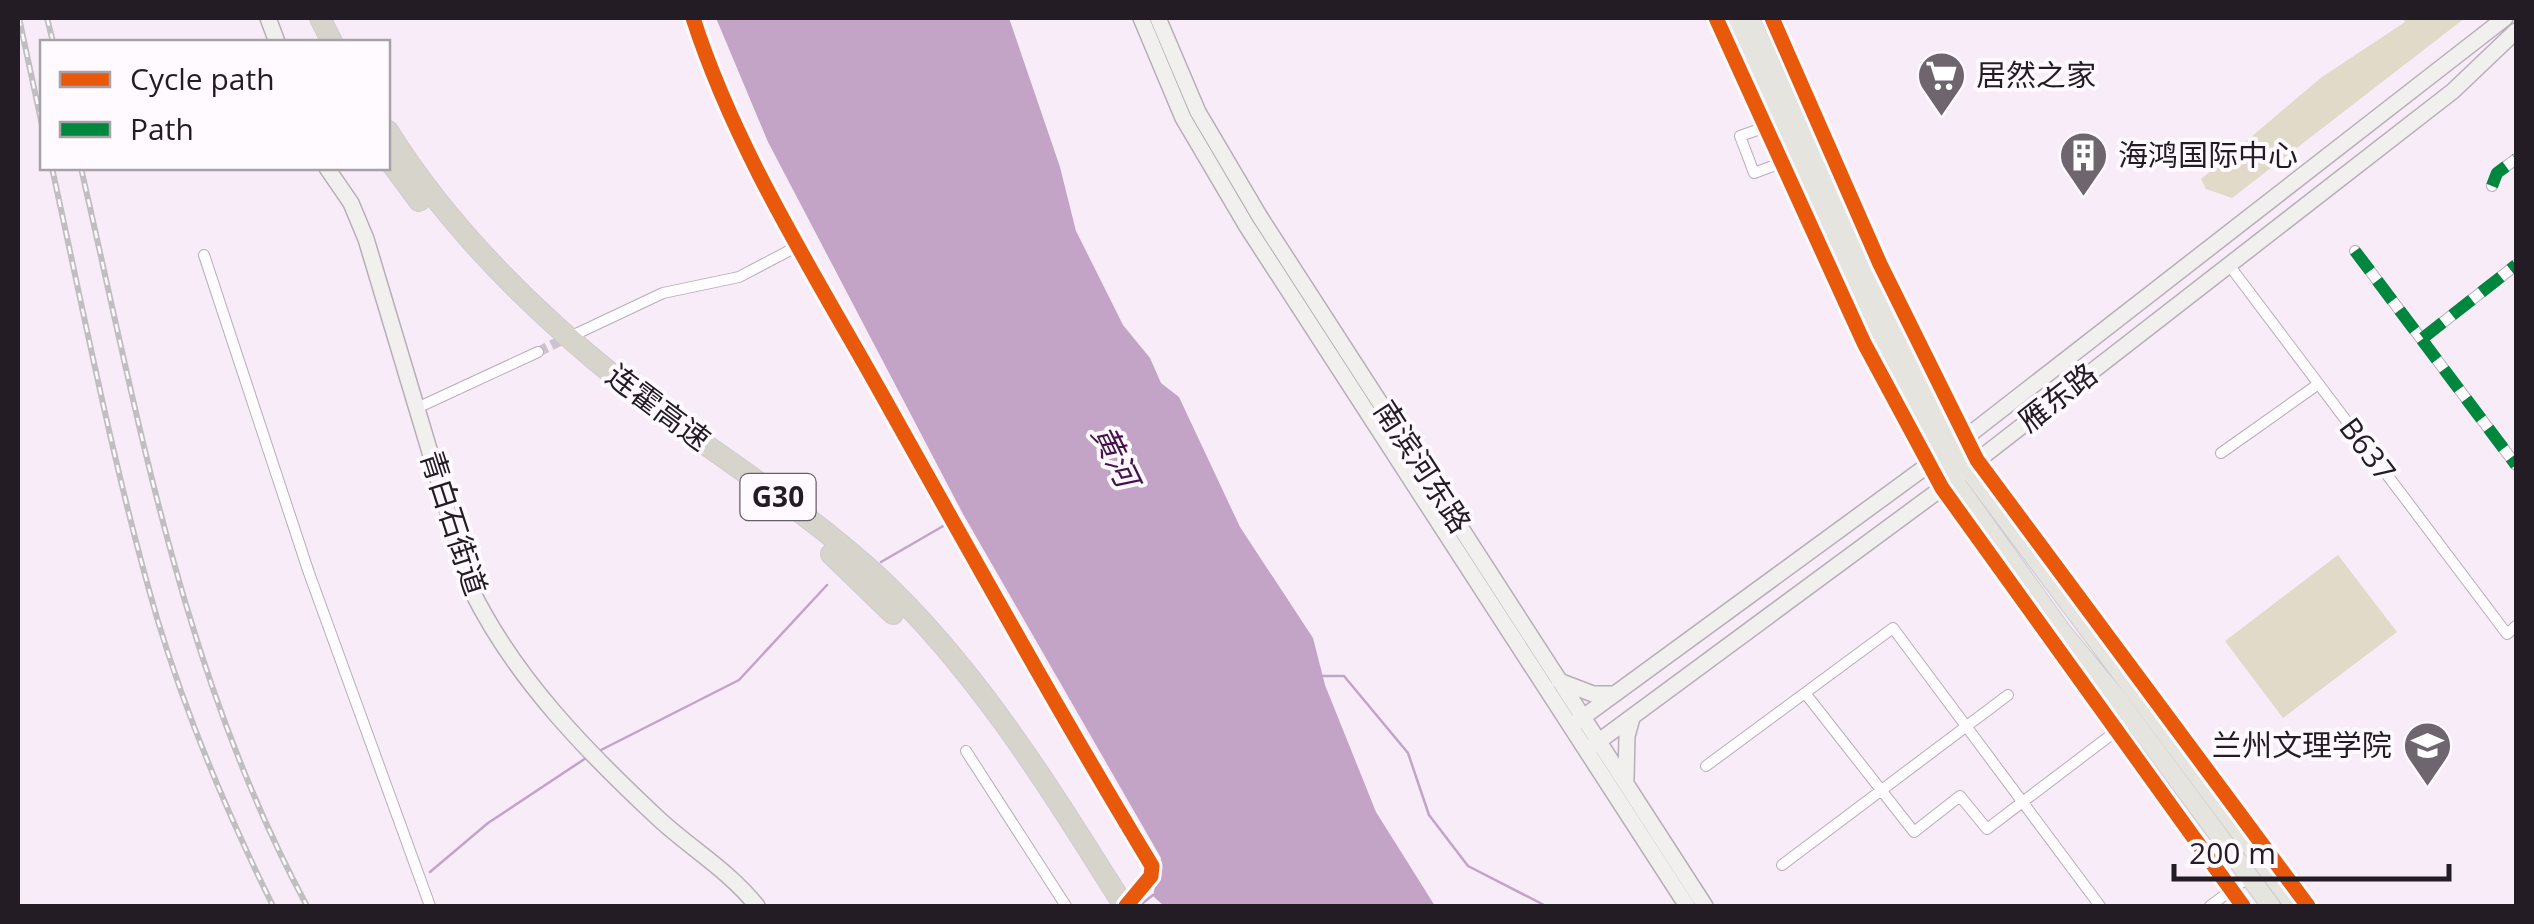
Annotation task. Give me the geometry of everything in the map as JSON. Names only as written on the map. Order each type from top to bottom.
[{"type":"highway","name":"连霍高速","points":[[390,134],[418,180],[508,282],[620,380],[875,574],[956,661],[1038,770],[1124,906]]},
{"type":"highway","name":"连霍高速","points":[[390,162],[406,186],[512,302],[610,389],[823,548],[879,598],[968,694],[1028,776],[1108,906]]},
{"type":"main road","name":"南滨河东路","points":[[1141,18],[1183,118],[1246,225],[1365,391],[1559,681],[1577,721]]},
{"type":"main road","name":"南滨河东路","points":[[1158,18],[1198,112],[1260,217],[1365,391],[1593,746],[1687,906]]},
{"type":"main road","points":[[1733,18],[1790,160],[1863,307],[1959,474],[2064,634],[2271,906]]},
{"type":"main road","points":[[1750,18],[1946,451]]},
{"type":"main road","name":"雁东路","points":[[1577,721],[1946,451],[2504,18]]},
{"type":"main road","name":"雁东路","points":[[1593,746],[1959,474],[2453,91],[2515,32]]},
{"type":"main road","points":[[2434,69],[2453,91]]},
{"type":"main road","name":"青白石街道","points":[[329,170],[351,203],[366,240],[471,589],[524,675],[628,788],[663,822],[732,875],[757,906]]},
{"type":"main road","points":[[1959,474],[2295,906]]},
{"type":"main road","points":[[1559,681],[1592,694],[1613,694]]},
{"type":"main road","points":[[1626,782],[1626,747],[1633,716]]},
{"type":"main road","name":"南滨河东路","points":[[1593,746],[1626,782],[1705,906]]},
{"type":"street","points":[[693,18],[714,82],[798,246],[1057,709],[1152,866],[1150,876],[1124,906]]},
{"type":"street","points":[[1716,18],[1766,127],[1790,160],[1754,173],[1740,136],[1766,127]]},
{"type":"street","points":[[1772,18],[1880,264],[1946,451],[2115,732],[2243,906]]},
{"type":"street","points":[[2504,18],[2515,32]]},
{"type":"street","points":[[2492,186],[2497,174],[2516,159]]},
{"type":"street","points":[[576,334],[663,293],[739,278],[798,246]]},
{"type":"street","points":[[2355,251],[2516,465]]},
{"type":"street","points":[[204,255],[309,573],[430,906]]},
{"type":"street","name":"B637","points":[[2228,265],[2512,630]]},
{"type":"street","points":[[2423,338],[2516,266]]},
{"type":"street","points":[[417,408],[538,352]]},
{"type":"street","points":[[2221,453],[2317,384]]},
{"type":"street","points":[[1959,474],[2308,906]]},
{"type":"street","points":[[1706,766],[1893,628],[2100,906]]},
{"type":"street","points":[[1805,692],[1914,832],[1960,796],[1987,829],[2132,719]]},
{"type":"street","points":[[1782,865],[2008,695]]},
{"type":"street","points":[[966,751],[1066,906]]},
{"type":"street","points":[[2210,906],[2249,877]]},
{"type":"shaded area","points":[[2403,18],[2465,18],[2232,198],[2206,189],[2201,179],[2322,77],[2405,22]]},
{"type":"shaded area","points":[[2338,555],[2397,632],[2283,718],[2225,641]]},
{"type":"water","name":"黄河","points":[[716,18],[1009,18],[1060,167],[1076,231],[1123,325],[1150,358],[1161,383],[1179,397],[1240,527],[1313,638],[1325,685],[1376,812],[1435,906],[1164,906],[1153,896],[1161,858],[963,514],[768,142]]},
{"type":"waterway","points":[[881,562],[945,525]]},
{"type":"waterway","points":[[601,750],[739,680],[827,585]]},
{"type":"waterway","points":[[1323,676],[1344,676],[1408,753],[1429,815],[1468,866],[1546,906]]},
{"type":"waterway","points":[[430,872],[488,823],[586,758]]},
{"type":"waterway","points":[[1139,906],[1153,895]]},
{"type":"tunnel","points":[[538,352],[570,336]]},
{"type":"railway","points":[[19,18],[40,116]]},
{"type":"railway","points":[[47,18],[52,40]]},
{"type":"railway","points":[[52,170],[114,450],[157,618],[209,765],[273,906]]},
{"type":"railway","points":[[81,170],[145,452],[196,638],[264,819],[307,906]]},
{"type":"marked path","points":[[2492,186],[2497,173],[2516,159]]},
{"type":"marked path","points":[[2355,251],[2516,465]]},
{"type":"marked path","points":[[2423,338],[2516,265]]},
{"type":"cycle path","points":[[693,18],[730,113],[775,205],[1046,687],[1152,866],[1151,876],[1126,906]]},
{"type":"cycle path","points":[[1716,18],[1864,343],[1942,488],[2243,906]]},
{"type":"cycle path","points":[[1772,18],[1880,264],[1977,460],[2308,906]]},
{"type":"place","name":"居然之家","points":[[1941,118]]},
{"type":"place","name":"海鸿国际中心","points":[[2083,198]]},
{"type":"place","name":"兰州文理学院","points":[[2427,788]]}]
